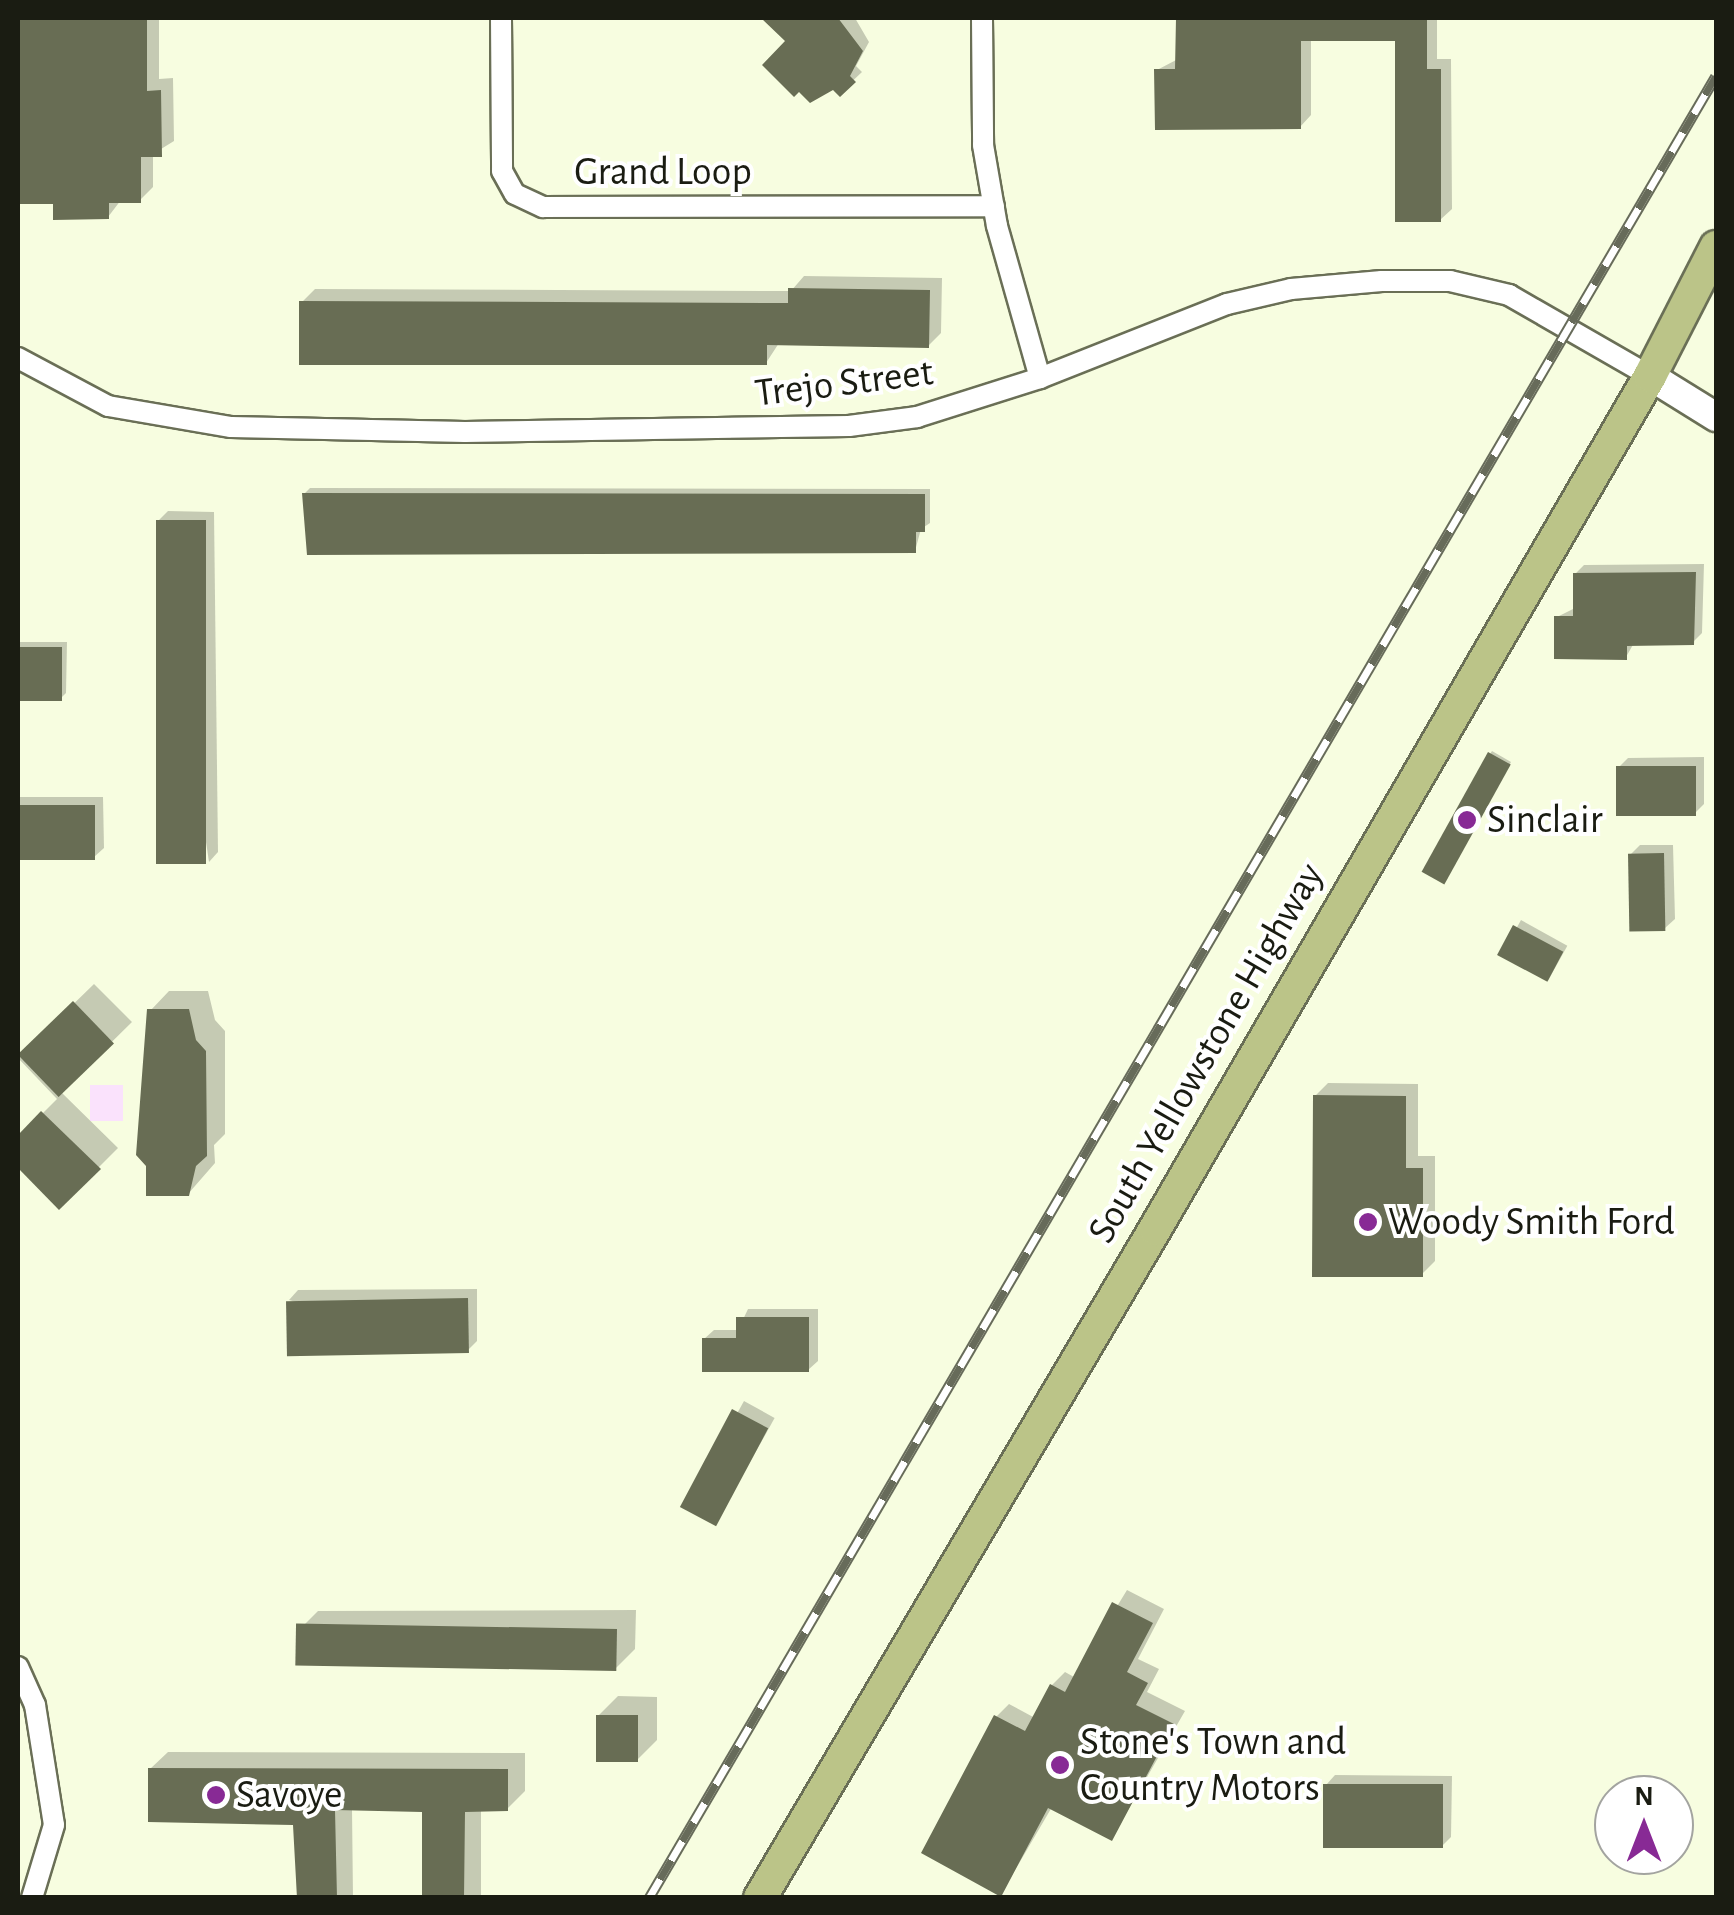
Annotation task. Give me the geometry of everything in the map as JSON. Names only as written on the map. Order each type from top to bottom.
[{"type":"main road","name":"South Yellowstone Highway","points":[[760,1898],[1650,376],[1716,247]]},
{"type":"street","name":"Grand Loop","points":[[502,18],[502,170],[515,194],[543,207],[994,206]]},
{"type":"street","points":[[982,18],[983,145],[994,206],[1040,378]]},
{"type":"street","name":"Trejo Street","points":[[18,358],[108,406],[188,424],[257,429],[849,426],[917,417],[1040,378],[1226,304],[1291,289],[1382,280],[1450,282],[1510,295],[1650,376]]},
{"type":"street","points":[[1650,376],[1716,417]]},
{"type":"street","points":[[18,1668],[35,1705],[54,1825],[32,1898]]},
{"type":"shaded area","points":[[90,1085],[123,1085],[123,1121],[90,1121]]},
{"type":"building","points":[[18,18],[147,18],[147,91],[161,90],[162,157],[141,157],[141,203],[109,203],[109,219],[53,220],[53,204],[18,204]]},
{"type":"building","points":[[761,18],[838,18],[863,51],[850,76],[856,82],[840,97],[833,90],[810,103],[799,92],[794,97],[762,65],[785,41]]},
{"type":"building","points":[[1176,18],[1427,18],[1427,69],[1441,69],[1441,222],[1395,222],[1395,41],[1301,41],[1301,129],[1155,130],[1154,69],[1175,69]]},
{"type":"building","points":[[788,288],[930,290],[929,348],[767,345],[767,365],[299,365],[299,301],[788,303]]},
{"type":"building","points":[[302,493],[925,494],[925,532],[916,532],[916,553],[307,555]]},
{"type":"building","points":[[156,520],[206,520],[206,864],[156,864]]},
{"type":"building","points":[[1696,572],[1694,645],[1627,646],[1627,660],[1554,659],[1554,616],[1573,616],[1573,573]]},
{"type":"building","points":[[18,647],[62,647],[62,701],[18,701]]},
{"type":"building","points":[[1488,752],[1511,765],[1444,884],[1422,872]]},
{"type":"building","points":[[1616,766],[1696,766],[1696,816],[1616,816]]},
{"type":"building","points":[[18,805],[95,805],[95,860],[18,860]]},
{"type":"building","points":[[1664,853],[1665,931],[1629,932],[1628,854]]},
{"type":"building","points":[[1513,925],[1563,952],[1547,982],[1497,955]]},
{"type":"building","points":[[73,1001],[114,1043],[59,1097],[18,1054]]},
{"type":"building","points":[[147,1009],[189,1009],[196,1040],[206,1051],[207,1156],[196,1166],[189,1196],[146,1196],[146,1166],[136,1155]]},
{"type":"building","name":"Woody Smith Ford","points":[[1313,1095],[1406,1096],[1406,1168],[1423,1168],[1423,1277],[1312,1277]]},
{"type":"building","points":[[41,1111],[101,1169],[59,1210],[18,1168],[18,1135]]},
{"type":"building","points":[[468,1298],[469,1353],[287,1356],[286,1301]]},
{"type":"building","points":[[736,1317],[809,1317],[809,1372],[702,1372],[702,1338],[736,1338]]},
{"type":"building","points":[[732,1409],[768,1428],[716,1526],[680,1507]]},
{"type":"building","name":"Stone's Town and Country Motors","points":[[1112,1602],[1153,1623],[1127,1672],[1148,1683],[1136,1705],[1174,1724],[1112,1841],[1048,1808],[1001,1897],[921,1853],[994,1715],[1025,1731],[1050,1684],[1065,1692]]},
{"type":"building","points":[[296,1623],[617,1629],[616,1671],[295,1665]]},
{"type":"building","points":[[596,1715],[638,1715],[638,1762],[596,1762]]},
{"type":"building","points":[[148,1768],[508,1769],[508,1811],[465,1812],[464,1898],[422,1898],[422,1812],[335,1810],[337,1898],[297,1898],[293,1825],[148,1822]]},
{"type":"building","points":[[1323,1784],[1443,1784],[1443,1848],[1323,1848]]},
{"type":"railway","points":[[649,1898],[1716,76]]},
{"type":"place","name":"Sinclair","points":[[1467,820]]},
{"type":"place","name":"Woody Smith Ford","points":[[1368,1222]]},
{"type":"place","name":"Stone's Town and Country Motors","points":[[1060,1765]]},
{"type":"place","name":"Savoye","points":[[216,1795]]}]
